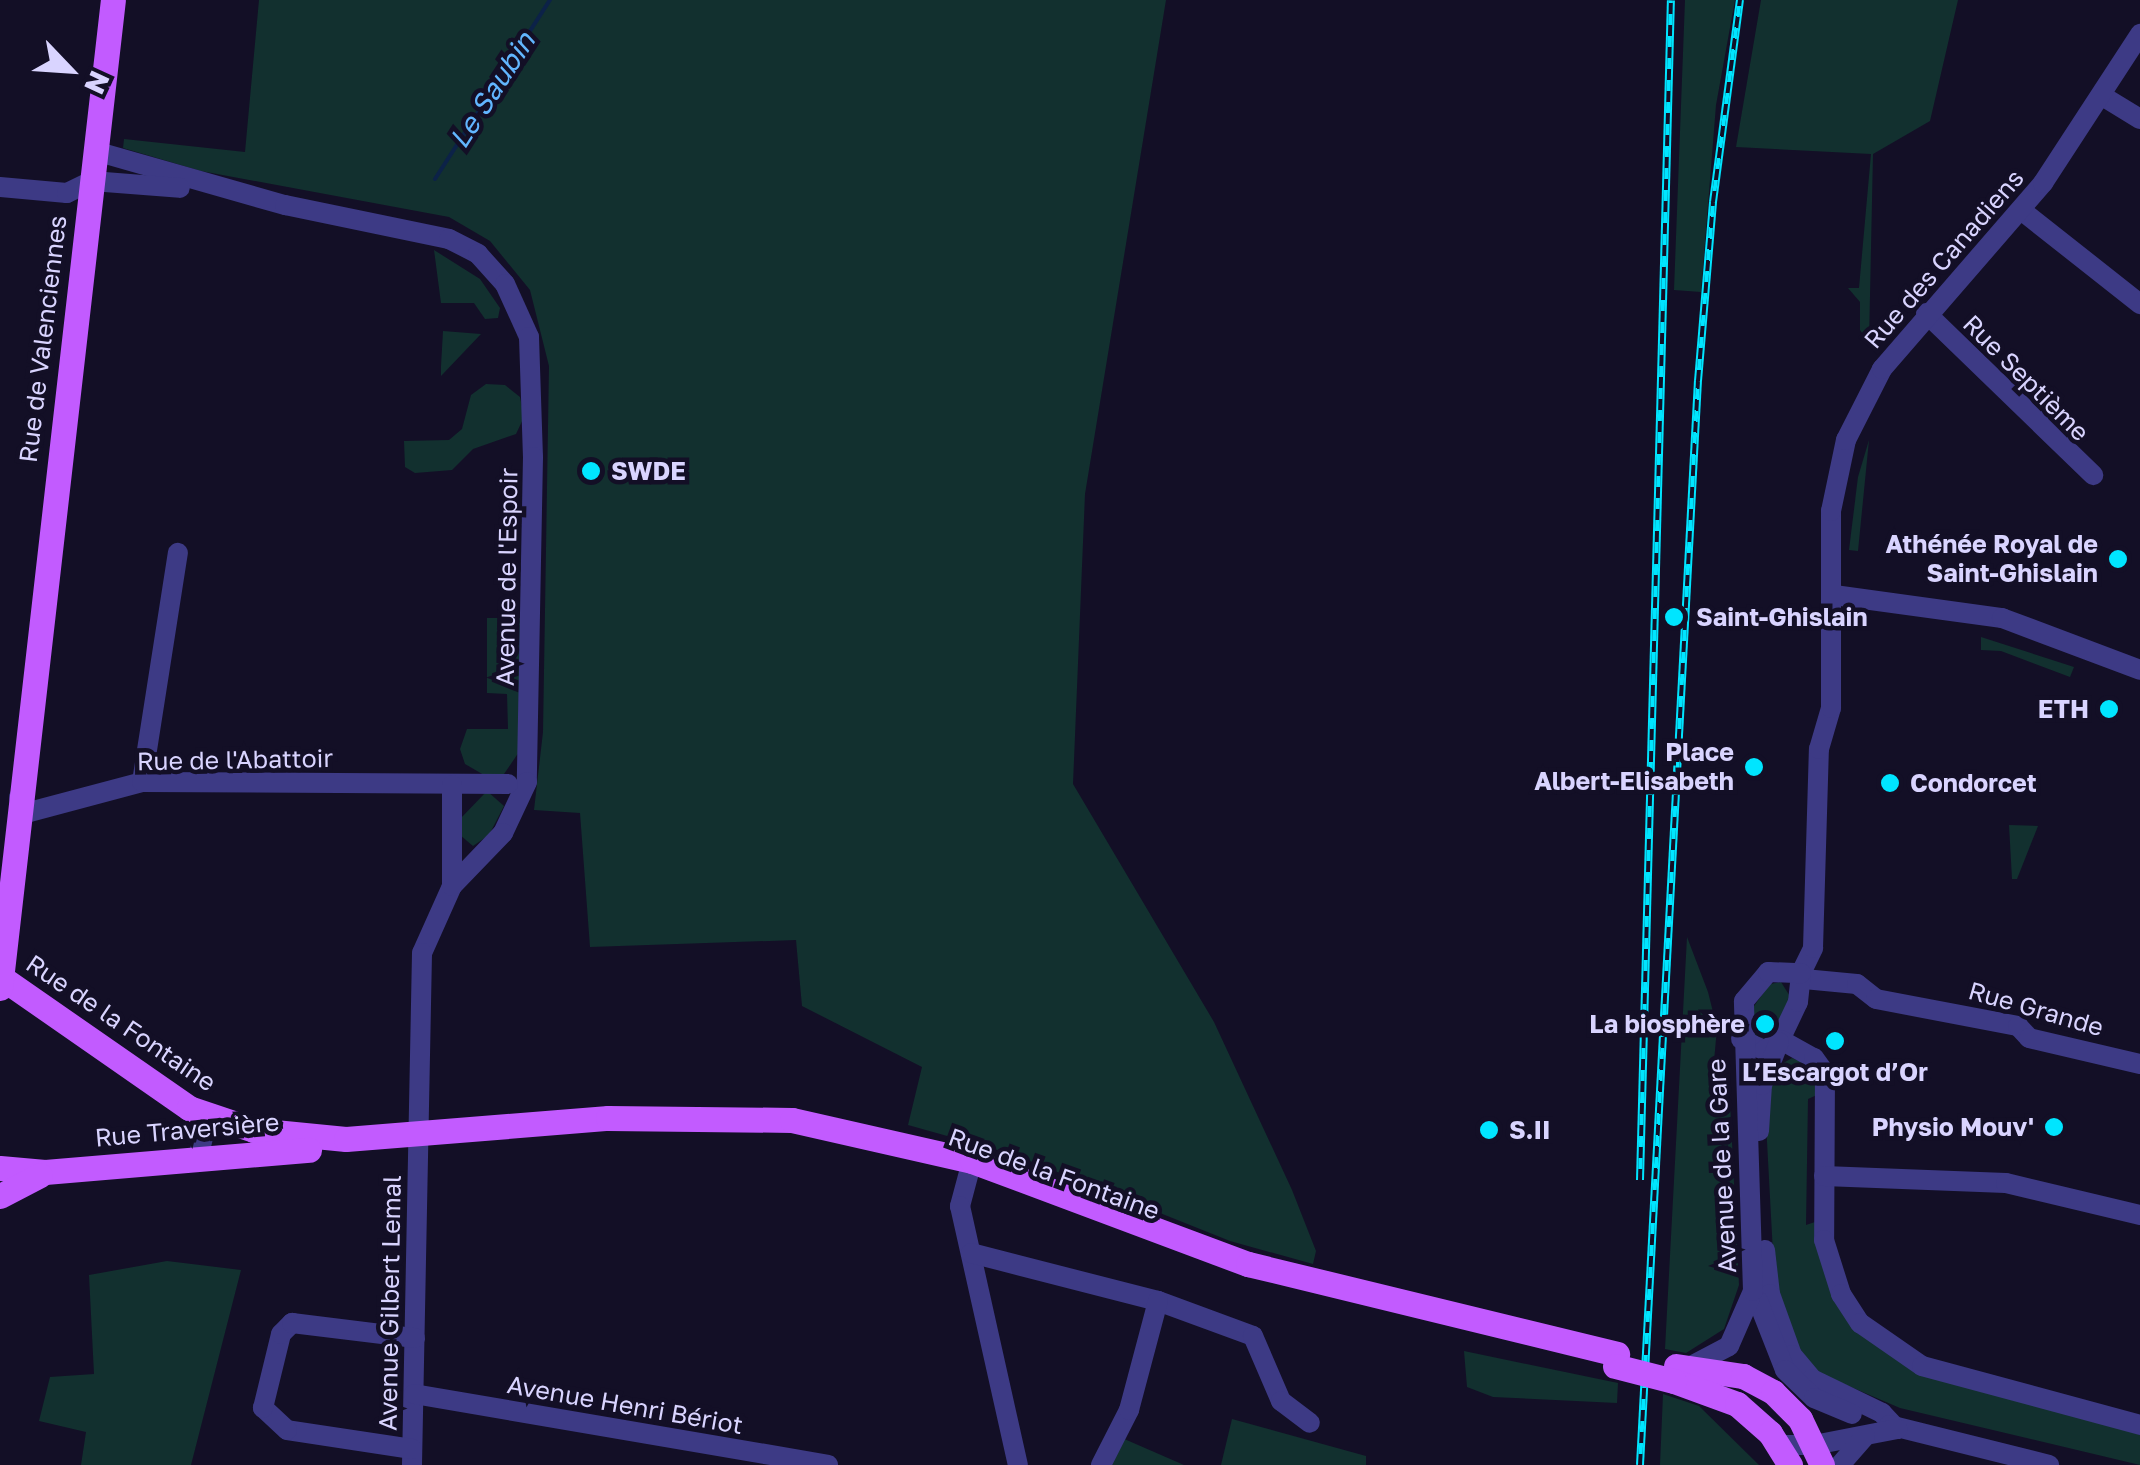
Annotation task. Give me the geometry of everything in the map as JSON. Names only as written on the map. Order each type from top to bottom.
[{"type":"main road","name":"Rue de Valenciennes","points":[[0,979],[113,0]]},
{"type":"main road","name":"Rue de Valenciennes","points":[[0,905],[16,758],[32,685]]},
{"type":"main road","name":"Rue de la Fontaine","points":[[0,979],[208,1116],[280,1136],[346,1139],[620,1126],[734,1126],[811,1134],[971,1166],[1216,1264],[1616,1360],[1679,1371]]},
{"type":"main road","name":"Rue de la Fontaine","points":[[334,1148],[418,1136]]},
{"type":"main road","name":"Rue Traversière","points":[[0,1168],[45,1172],[334,1148]]},
{"type":"main road","name":"Rue Traversière","points":[[0,1196],[45,1172]]},
{"type":"main road","points":[[1679,1371],[1731,1351],[1782,1400],[1823,1450]]},
{"type":"main road","points":[[1679,1371],[1737,1404],[1784,1455]]},
{"type":"street","name":"Rue des Canadiens","points":[[1834,595],[1831,512],[1846,440],[1869,389],[1926,313],[2021,210],[2104,97],[2140,34]]},
{"type":"street","points":[[2104,97],[2140,119]]},
{"type":"street","points":[[95,151],[230,190]]},
{"type":"street","points":[[0,187],[67,192],[92,181],[230,190]]},
{"type":"street","name":"Avenue de l'Espoir","points":[[230,190],[449,238],[488,263],[522,316],[532,359],[534,457],[527,782],[503,833],[452,886],[422,953],[418,1136]]},
{"type":"street","points":[[2021,210],[2140,304]]},
{"type":"street","name":"Rue Septième","points":[[1926,313],[2094,475]]},
{"type":"street","points":[[142,782],[178,553]]},
{"type":"street","points":[[1803,976],[1814,948],[1818,749],[1830,715],[1834,595],[2002,618],[2140,670]]},
{"type":"street","points":[[16,758],[22,814]]},
{"type":"street","name":"Rue de l'Abattoir","points":[[22,814],[142,782],[508,784]]},
{"type":"street","points":[[452,785],[452,886]]},
{"type":"street","name":"Rue Grande","points":[[1742,1039],[1744,1001],[1758,980],[1781,969],[1857,984],[1876,1000],[2018,1026],[2030,1038],[2140,1064]]},
{"type":"street","name":"Avenue de la Gare","points":[[1803,976],[1758,1099],[1767,1280],[1786,1346],[1830,1399]]},
{"type":"street","points":[[1742,1039],[1764,1050],[1780,1041],[1823,1067],[1830,1268],[1853,1314],[1882,1344],[1922,1366],[2140,1425]]},
{"type":"street","name":"Avenue de la Gare","points":[[1742,1039],[1754,1290],[1767,1337],[1794,1380],[1830,1399]]},
{"type":"street","name":"Rue de la Fontaine","points":[[198,1159],[208,1116]]},
{"type":"street","name":"Avenue Gilbert Lemal","points":[[412,1457],[418,1136]]},
{"type":"street","points":[[971,1166],[960,1206],[1018,1465]]},
{"type":"street","points":[[1824,1176],[2006,1183],[2140,1216]]},
{"type":"street","points":[[971,1253],[1158,1301],[1253,1336],[1281,1400],[1310,1422]]},
{"type":"street","name":"Avenue de la Gare","points":[[1731,1351],[1754,1290]]},
{"type":"street","points":[[1101,1465],[1129,1410],[1158,1301]]},
{"type":"street","points":[[412,1457],[287,1430],[263,1408],[280,1334],[292,1324],[415,1338]]},
{"type":"street","points":[[1737,1404],[1731,1351],[1767,1337]]},
{"type":"street","name":"Avenue Henri Bériot","points":[[414,1394],[828,1465]]},
{"type":"street","points":[[1865,1436],[1836,1465],[1823,1450],[1830,1399],[1882,1413],[1897,1429]]},
{"type":"street","points":[[1784,1455],[1823,1450],[1897,1429],[2049,1465]]},
{"type":"green space","points":[[259,0],[1166,0],[1085,494],[1073,784],[1214,1022],[1292,1190],[1316,1251],[1313,1264],[1230,1241],[1015,1155],[908,1125],[922,1067],[802,1006],[796,940],[590,947],[580,813],[534,810],[543,732],[549,366],[530,290],[490,241],[449,217],[201,171],[123,148],[124,139],[245,152]]},
{"type":"green space","points":[[1685,0],[1735,0],[1716,105],[1701,292],[1674,290]]},
{"type":"green space","points":[[1761,0],[1958,0],[1930,121],[1873,154],[1869,343],[1860,330],[1860,302],[1848,288],[1859,288],[1871,154],[1736,147]]},
{"type":"green space","points":[[434,250],[480,279],[500,308],[498,318],[485,319],[474,303],[441,303]]},
{"type":"green space","points":[[443,331],[481,334],[441,376],[441,366]]},
{"type":"green space","points":[[486,384],[505,385],[520,397],[524,417],[516,434],[473,449],[452,470],[415,473],[405,467],[404,441],[449,440],[462,429],[471,395]]},
{"type":"green space","points":[[1869,440],[1858,551],[1849,550],[1858,477]]},
{"type":"green space","points":[[487,618],[521,618],[519,752],[504,774],[484,775],[465,764],[460,749],[467,729],[508,729],[507,694],[487,693]]},
{"type":"green space","points":[[1981,637],[2074,667],[2070,677],[2001,651],[1981,650]]},
{"type":"green space","points":[[487,791],[504,806],[489,835],[473,846],[460,835],[460,819]]},
{"type":"green space","points":[[2009,825],[2038,826],[2017,879],[2012,879]]},
{"type":"green space","points":[[1687,937],[1708,992],[1717,1028],[1714,1061],[1730,1102],[1739,1285],[1724,1329],[1686,1353],[1665,1349]]},
{"type":"green space","points":[[1781,982],[1791,998],[1774,1034],[1762,1039],[1754,1034],[1754,1006],[1770,984]]},
{"type":"green space","points":[[1792,1058],[1814,1067],[1819,1094],[1808,1099],[1806,1225],[1818,1221],[1857,1329],[1898,1361],[2140,1431],[2140,1465],[1900,1408],[1816,1372],[1792,1337],[1774,1272],[1765,1104],[1780,1065]]},
{"type":"green space","points":[[167,1261],[241,1270],[191,1465],[81,1465],[86,1432],[39,1421],[50,1377],[94,1374],[89,1275]]},
{"type":"green space","points":[[1464,1351],[1618,1383],[1617,1403],[1493,1397],[1467,1387]]},
{"type":"green space","points":[[1663,1394],[1699,1406],[1759,1465],[1660,1465]]},
{"type":"green space","points":[[1232,1419],[1366,1456],[1366,1465],[1221,1465]]},
{"type":"green space","points":[[1122,1438],[1184,1465],[1108,1465]]},
{"type":"waterway","name":"Le Saubin","points":[[435,179],[550,0]]},
{"type":"railway","points":[[1640,1180],[1671,0]]},
{"type":"railway","points":[[1640,1465],[1698,381],[1713,202],[1740,0]]},
{"type":"place","name":"SWDE","points":[[591,471]]},
{"type":"place","name":"Athénée Royal de Saint-Ghislain","points":[[2118,559]]},
{"type":"place","name":"Saint-Ghislain","points":[[1674,617]]},
{"type":"place","name":"ETH","points":[[2109,709]]},
{"type":"place","name":"Place Albert-Elisabeth","points":[[1754,767]]},
{"type":"place","name":"Condorcet","points":[[1890,783]]},
{"type":"place","name":"La biosphère","points":[[1765,1024]]},
{"type":"place","name":"L’Escargot d’Or","points":[[1835,1041]]},
{"type":"place","name":"Physio Mouv'","points":[[2054,1127]]},
{"type":"place","name":"S.II","points":[[1489,1130]]}]
